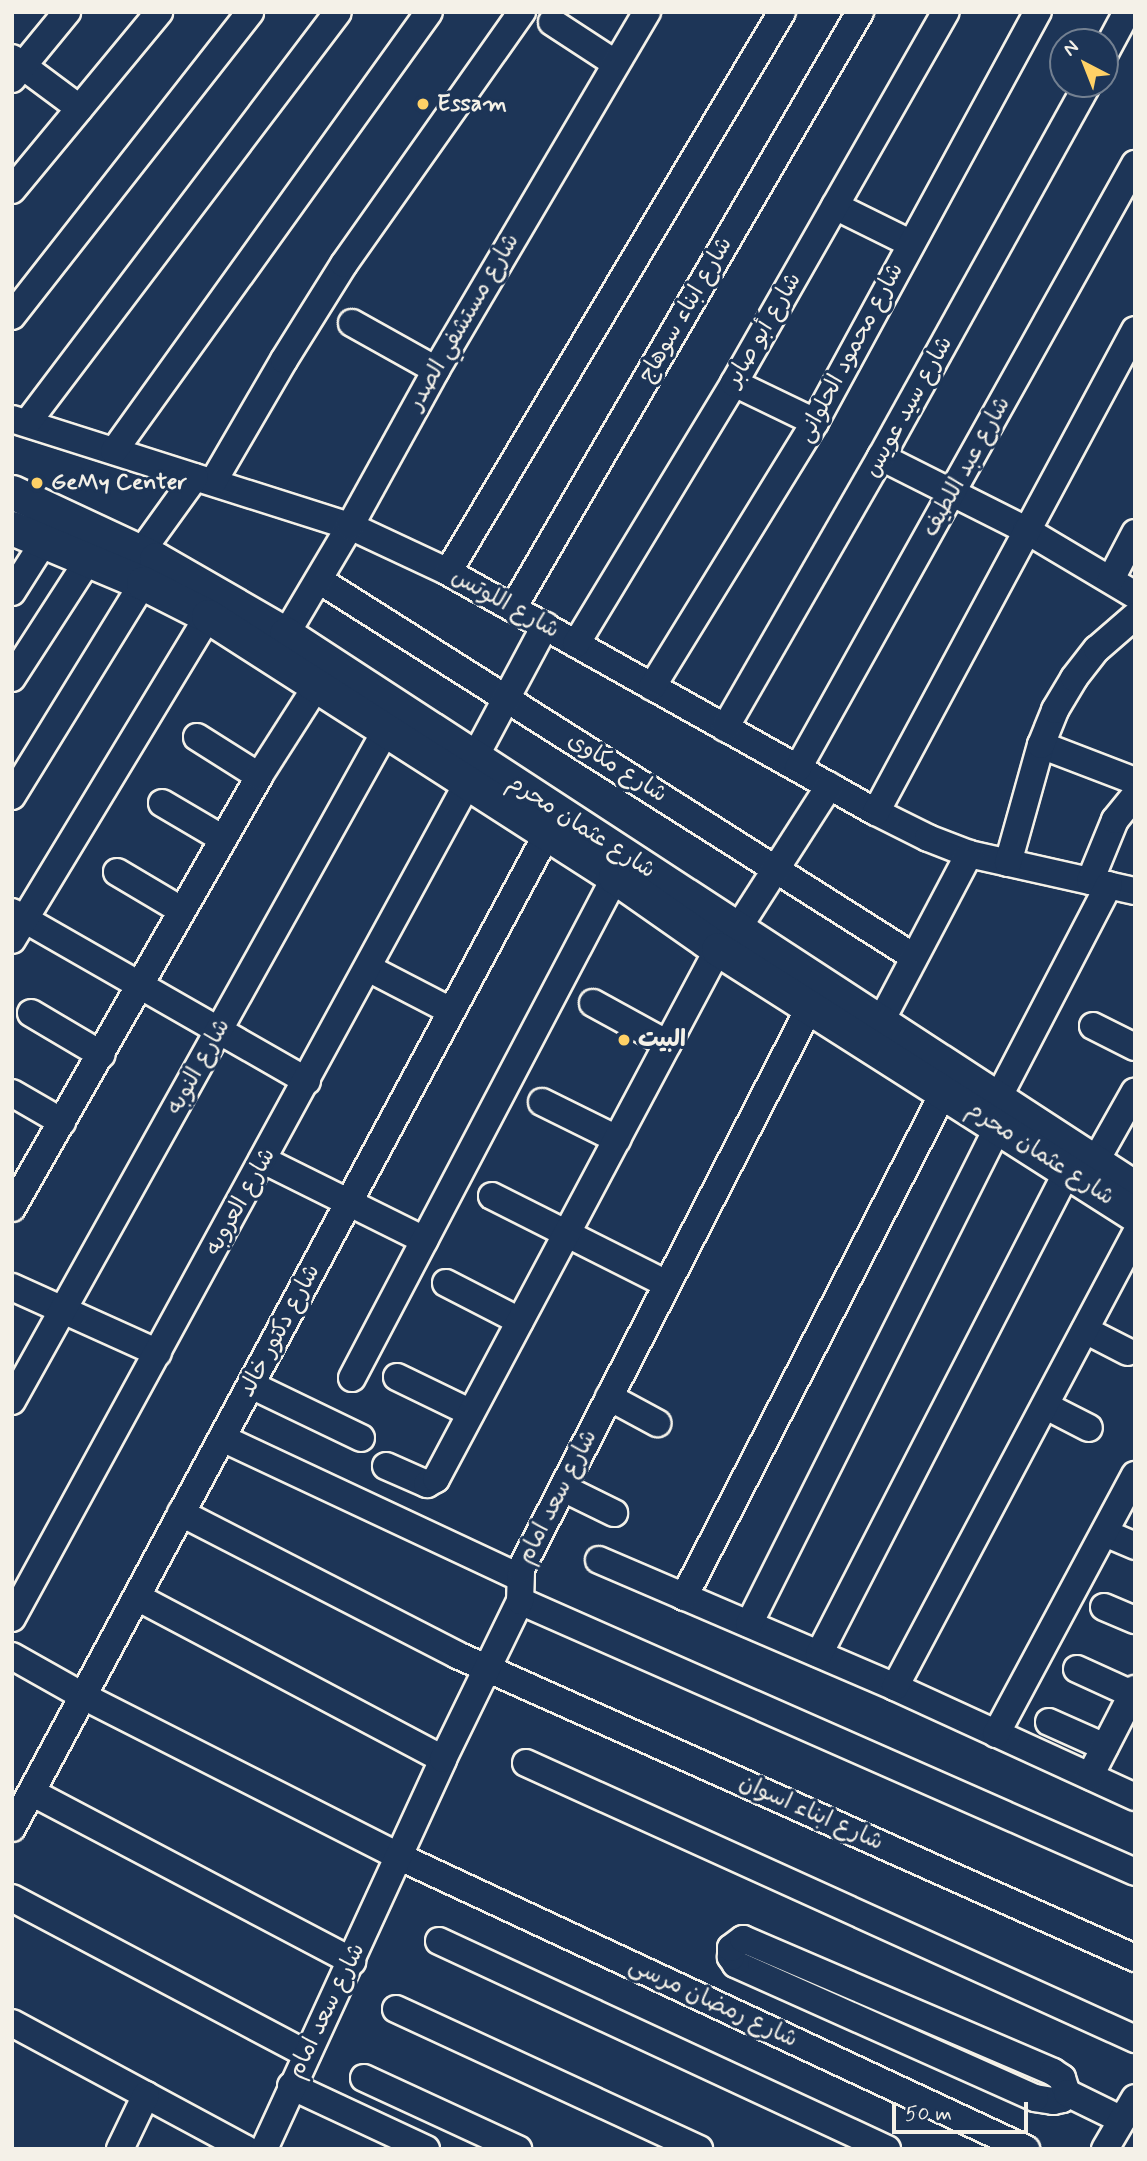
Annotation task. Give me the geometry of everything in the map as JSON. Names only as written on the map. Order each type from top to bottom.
[{"type":"main road","name":"شارع عثمان محرم","points":[[12,492],[142,567],[286,634],[471,771],[547,834],[620,867]]},
{"type":"main road","name":"شارع عثمان محرم","points":[[12,528],[89,559],[142,567],[208,616],[385,732],[471,771],[728,938],[881,1021],[998,1112],[1081,1167],[1135,1215]]},
{"type":"main road","name":"شارع عثمان محرم","points":[[728,938],[810,1007],[944,1092],[998,1112]]},
{"type":"main road","name":"شارع عثمان محرم","points":[[1081,1167],[1135,1188]]},
{"type":"street","points":[[67,12],[16,67],[79,108]]},
{"type":"street","points":[[12,190],[159,12]]},
{"type":"street","points":[[12,316],[250,12]]},
{"type":"street","points":[[19,421],[338,12]]},
{"type":"street","points":[[114,451],[429,12]]},
{"type":"street","points":[[12,796],[142,567],[284,360],[344,264],[522,12]]},
{"type":"street","name":"شارع مستشفي الصدر","points":[[286,634],[350,526],[436,370],[615,62],[647,12]]},
{"type":"street","points":[[448,572],[782,12]]},
{"type":"street","name":"شارع ابناء سوهاج","points":[[513,608],[860,12]]},
{"type":"street","name":"شارع أبو صابر","points":[[576,644],[734,383],[946,12]]},
{"type":"street","points":[[1118,28],[1127,12]]},
{"type":"street","name":"شارع محمود الحلوانى","points":[[652,687],[815,422],[1028,16]]},
{"type":"street","points":[[552,22],[615,62]]},
{"type":"street","name":"شارع سيد عويس","points":[[725,727],[881,457],[1080,98]]},
{"type":"street","name":"شارع عبد اللطيف","points":[[798,768],[1135,164]]},
{"type":"street","points":[[835,206],[909,243]]},
{"type":"street","points":[[352,323],[436,370]]},
{"type":"street","points":[[876,812],[1135,330]]},
{"type":"street","points":[[734,383],[815,422]]},
{"type":"street","name":"شارع اللوتس","points":[[19,421],[350,526],[448,572],[876,812],[969,854],[1135,891]]},
{"type":"street","points":[[881,457],[1027,530],[1135,595]]},
{"type":"street","points":[[1111,579],[1135,533]]},
{"type":"street","points":[[12,592],[45,540]]},
{"type":"street","points":[[12,678],[89,559]]},
{"type":"street","name":"شارع مكاوى","points":[[319,580],[914,957]]},
{"type":"street","points":[[208,616],[16,923],[142,986],[307,1081]]},
{"type":"street","points":[[1008,863],[1041,745],[1055,710],[1074,678],[1097,649],[1132,624]]},
{"type":"street","name":"شارع العروبه","points":[[12,1618],[265,1161],[545,626]]},
{"type":"street","points":[[15,1197],[142,986],[181,910],[259,776],[316,687]]},
{"type":"street","name":"شارع النوبه","points":[[12,1401],[385,732]]},
{"type":"street","points":[[197,737],[259,776]]},
{"type":"street","points":[[1041,745],[1135,781]]},
{"type":"street","points":[[386,1466],[421,1483],[431,1483],[728,938],[829,786]]},
{"type":"street","points":[[748,1624],[998,1112],[1100,883],[1115,820],[1135,795]]},
{"type":"street","points":[[162,803],[223,839]]},
{"type":"street","name":"شارع دكتور خالد","points":[[12,1828],[547,834]]},
{"type":"street","points":[[881,1021],[969,854]]},
{"type":"street","points":[[352,1378],[620,867]]},
{"type":"street","points":[[117,872],[181,910]]},
{"type":"street","points":[[368,968],[451,1011]]},
{"type":"street","points":[[593,1003],[668,1044]]},
{"type":"street","name":"شارع سعد امام","points":[[264,2149],[487,1668],[563,1488],[810,1007]]},
{"type":"street","points":[[32,1013],[102,1055]]},
{"type":"street","points":[[1093,1026],[1135,1047]]},
{"type":"street","points":[[819,1654],[1081,1167],[1135,1091]]},
{"type":"street","points":[[684,1597],[944,1092]]},
{"type":"street","points":[[12,1093],[62,1122]]},
{"type":"street","points":[[542,1102],[617,1139]]},
{"type":"street","points":[[265,1161],[424,1240]]},
{"type":"street","points":[[492,1196],[667,1284]]},
{"type":"street","points":[[895,1687],[1135,1235]]},
{"type":"street","points":[[446,1283],[520,1321]]},
{"type":"street","points":[[12,1287],[158,1353]]},
{"type":"street","points":[[1085,1330],[1128,1352]]},
{"type":"street","points":[[397,1377],[471,1413]]},
{"type":"street","points":[[251,1385],[361,1438]]},
{"type":"street","points":[[609,1397],[657,1423]]},
{"type":"street","points":[[1045,1405],[1089,1428]]},
{"type":"street","points":[[222,1438],[520,1589],[1135,1872]]},
{"type":"street","points":[[996,1734],[1135,1475]]},
{"type":"street","points":[[563,1488],[614,1513]]},
{"type":"street","name":"شارع ابناء اسوان","points":[[181,1513],[487,1668],[1135,1958]]},
{"type":"street","points":[[1105,1533],[1135,1546]]},
{"type":"street","points":[[598,1560],[895,1687],[1135,1797]]},
{"type":"street","points":[[136,1597],[443,1759]]},
{"type":"street","points":[[1104,1607],[1135,1620]]},
{"type":"street","name":"شارع رمضان مرسى","points":[[12,1656],[83,1696],[400,1857],[1026,2149]]},
{"type":"street","points":[[1077,1669],[1133,1691],[1090,1776]]},
{"type":"street","points":[[1049,1721],[1105,1747]]},
{"type":"street","points":[[526,1763],[1135,2039]]},
{"type":"street","points":[[33,1793],[352,1961]]},
{"type":"street","points":[[12,1898],[307,2054]]},
{"type":"street","points":[[743,1938],[1052,2072],[1067,2085],[1067,2092],[1062,2099],[1053,2101],[1035,2098],[736,1964],[731,1957],[730,1948],[743,1938]]},
{"type":"street","points":[[439,1941],[887,2149]]},
{"type":"street","points":[[396,2009],[699,2149]]},
{"type":"street","points":[[12,2023],[146,2095],[207,2139],[246,2149]]},
{"type":"street","points":[[364,2078],[518,2149]]},
{"type":"street","points":[[291,2086],[426,2149]]},
{"type":"street","points":[[1067,2092],[1128,2109],[1105,2149]]},
{"type":"street","points":[[120,2149],[146,2095]]},
{"type":"place","name":"Essam","points":[[423,104]]},
{"type":"place","name":"GeMy Center","points":[[37,483]]},
{"type":"place","name":"البيت","points":[[624,1040]]}]
